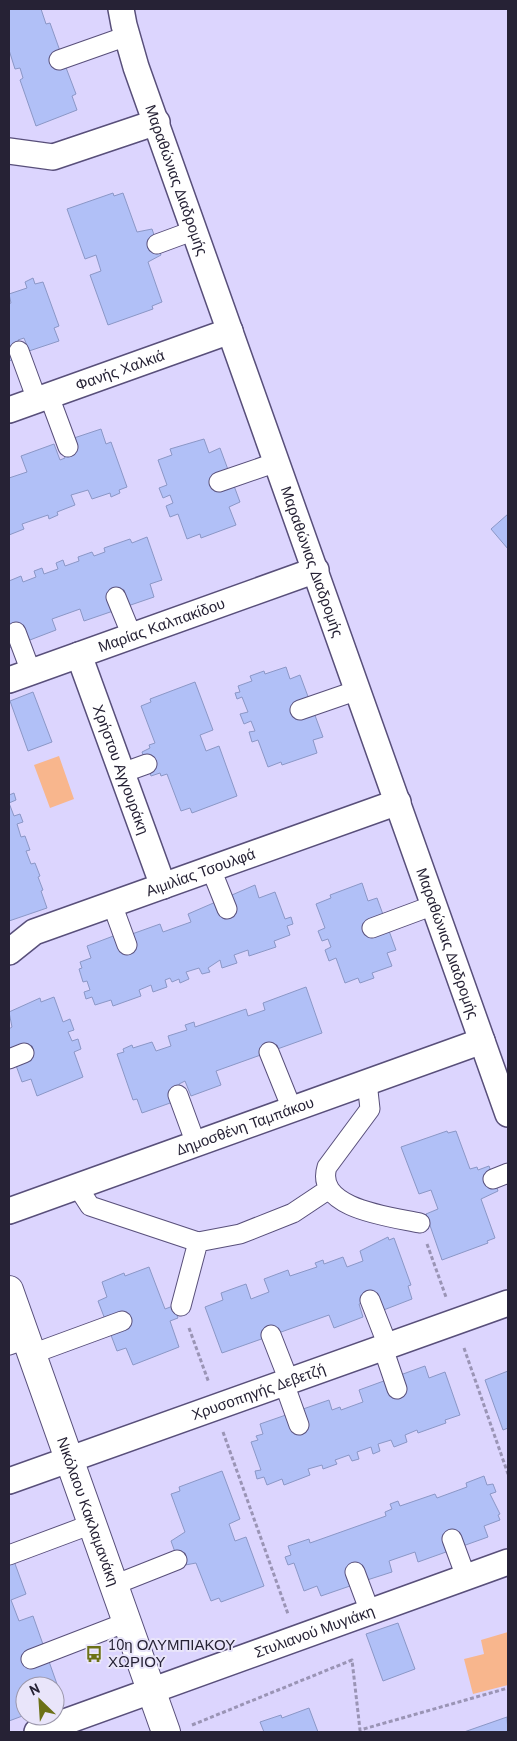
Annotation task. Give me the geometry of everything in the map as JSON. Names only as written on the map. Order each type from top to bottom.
[{"type":"street","name":"Μαραθώνιας Διαδρομής","points":[[121,9],[127,36],[230,331],[508,1114]]},
{"type":"street","points":[[59,60],[127,36]]},
{"type":"street","points":[[9,151],[53,157],[157,122]]},
{"type":"street","points":[[157,244],[195,230]]},
{"type":"street","name":"Φανής Χαλκιά","points":[[9,410],[230,331]]},
{"type":"street","points":[[19,352],[68,447]]},
{"type":"street","points":[[219,482],[277,462]]},
{"type":"street","name":"Μαρίας Καλπακίδου","points":[[20,676],[316,570]]},
{"type":"street","points":[[116,596],[132,636]]},
{"type":"street","points":[[16,632],[20,676]]},
{"type":"street","name":"Χρήστου Αγγουράκη","points":[[79,654],[163,886]]},
{"type":"street","points":[[300,710],[358,690]]},
{"type":"street","points":[[122,773],[147,764]]},
{"type":"street","name":"Αιμιλίας Τσουλφά","points":[[9,952],[34,932],[398,802]]},
{"type":"street","points":[[212,869],[227,909]]},
{"type":"street","points":[[112,904],[127,945]]},
{"type":"street","points":[[372,928],[434,906]]},
{"type":"street","name":"Δημοσθένη Ταμπάκου","points":[[9,1211],[482,1041]]},
{"type":"street","points":[[269,1052],[292,1109]]},
{"type":"street","points":[[367,1082],[370,1109],[327,1167],[324,1176],[329,1190],[343,1204],[420,1223]]},
{"type":"street","points":[[178,1095],[196,1144]]},
{"type":"street","points":[[77,1186],[90,1206],[198,1242],[249,1230],[293,1212],[329,1190]]},
{"type":"street","points":[[181,1306],[198,1242]]},
{"type":"street","name":"Νικόλαου Κακλαμανάκη","points":[[9,1290],[22,1346],[69,1460],[151,1691],[178,1729]]},
{"type":"street","points":[[370,1300],[397,1389]]},
{"type":"street","name":"Χρυσοπηγής Δεβετζή","points":[[9,1481],[508,1303]]},
{"type":"street","points":[[22,1346],[122,1321]]},
{"type":"street","points":[[271,1335],[299,1425]]},
{"type":"street","points":[[9,1555],[92,1524]]},
{"type":"street","points":[[452,1539],[466,1577]]},
{"type":"street","points":[[114,1585],[177,1560]]},
{"type":"street","name":"Στυλιανού Μυγιάκη","points":[[37,1732],[508,1562]]},
{"type":"street","points":[[355,1572],[370,1612]]},
{"type":"street","points":[[31,1659],[127,1622]]},
{"type":"path","points":[[181,1306],[297,1638]]},
{"type":"path","points":[[178,1729],[352,1660],[360,1730],[508,1688]]},
{"type":"shaded area","points":[[59,756],[74,799],[50,808],[34,765]]},
{"type":"shaded area","points":[[508,1632],[508,1685],[473,1694],[464,1659],[484,1654],[481,1640]]},
{"type":"building","points":[[9,9],[41,9],[46,24],[50,23],[76,94],[72,96],[77,110],[36,126],[20,80],[23,78],[20,68],[15,69],[9,50]]},
{"type":"building","points":[[113,193],[114,196],[123,193],[137,232],[152,229],[161,255],[148,262],[162,302],[152,306],[153,309],[108,325],[90,275],[101,271],[96,255],[85,259],[67,209]]},
{"type":"building","points":[[33,278],[35,284],[43,282],[59,326],[54,328],[59,341],[29,351],[24,338],[18,340],[22,351],[10,355],[12,360],[9,361],[9,304],[11,303],[9,294],[27,288],[25,282]]},
{"type":"building","points":[[101,429],[106,444],[111,442],[127,487],[119,490],[120,493],[111,497],[110,493],[92,499],[88,490],[71,495],[75,505],[57,512],[58,515],[49,519],[48,515],[22,524],[24,529],[9,535],[9,478],[27,472],[21,456],[54,444],[60,460],[65,458],[62,449],[71,439]]},
{"type":"building","points":[[204,439],[209,453],[220,448],[240,502],[229,507],[236,525],[201,538],[200,534],[187,539],[178,514],[170,517],[166,506],[173,503],[170,495],[163,498],[159,488],[167,485],[158,460],[172,455],[170,449]]},
{"type":"building","points":[[508,514],[508,549],[491,529]]},
{"type":"building","points":[[147,537],[162,580],[150,584],[154,597],[84,621],[80,609],[52,619],[56,630],[9,648],[9,581],[21,576],[23,582],[36,577],[34,571],[42,568],[44,574],[58,569],[56,563],[63,560],[65,566],[79,561],[78,557],[92,552],[94,556],[105,552],[104,548],[130,539],[132,543]]},
{"type":"building","points":[[286,667],[290,679],[300,675],[323,737],[313,740],[317,753],[282,765],[281,762],[268,767],[258,740],[252,742],[249,732],[255,731],[251,721],[244,724],[240,714],[248,712],[242,697],[237,699],[235,693],[240,692],[238,686],[252,681],[250,676],[264,671],[265,674]]},
{"type":"building","points":[[195,682],[213,730],[200,735],[206,751],[219,746],[237,796],[192,813],[190,808],[181,811],[167,774],[161,776],[160,773],[151,776],[142,752],[150,748],[149,745],[155,743],[141,706],[151,702],[150,699]]},
{"type":"building","points":[[33,692],[52,742],[28,751],[10,701]]},
{"type":"building","points":[[14,793],[16,800],[9,803],[9,795]]},
{"type":"building","points":[[9,803],[14,816],[20,814],[23,822],[17,824],[21,837],[25,836],[30,850],[26,851],[31,864],[35,863],[40,876],[38,877],[43,890],[41,891],[47,908],[9,921]]},
{"type":"building","points":[[362,883],[368,901],[377,898],[396,950],[387,953],[392,966],[372,973],[374,978],[360,983],[358,978],[345,983],[336,958],[329,961],[325,950],[331,947],[328,939],[322,941],[318,931],[325,928],[316,904],[331,898],[330,895]]},
{"type":"building","points":[[255,885],[259,898],[275,892],[285,919],[291,917],[293,924],[287,926],[290,935],[274,941],[276,947],[249,956],[248,950],[234,955],[237,963],[222,968],[220,960],[208,968],[210,972],[202,974],[199,968],[186,972],[189,979],[180,983],[179,979],[172,982],[170,978],[165,980],[167,987],[153,992],[151,985],[139,990],[141,996],[113,1006],[111,1000],[95,1005],[92,997],[86,999],[84,992],[90,990],[87,981],[83,982],[79,969],[82,968],[80,962],[91,958],[87,946],[116,935],[132,934],[160,924],[163,932],[191,922],[188,914]]},
{"type":"building","points":[[306,987],[322,1033],[216,1071],[221,1085],[191,1096],[185,1081],[179,1084],[182,1094],[173,1102],[142,1113],[137,1099],[133,1100],[117,1054],[124,1052],[123,1049],[132,1045],[133,1048],[152,1042],[156,1051],[171,1046],[168,1036],[187,1030],[185,1025],[194,1022],[195,1027],[246,1009],[248,1016],[265,1010],[263,1003]]},
{"type":"building","points":[[54,997],[63,1022],[70,1019],[74,1030],[68,1032],[72,1041],[78,1039],[81,1049],[74,1052],[83,1077],[37,1096],[31,1079],[22,1082],[9,1046],[9,1029],[12,1027],[9,1012],[40,998],[41,1002]]},
{"type":"building","points":[[447,1131],[448,1133],[456,1131],[470,1169],[477,1167],[478,1170],[489,1166],[498,1191],[481,1199],[495,1238],[487,1241],[488,1243],[442,1260],[426,1214],[438,1209],[431,1190],[419,1194],[401,1147]]},
{"type":"building","points":[[388,1237],[389,1240],[394,1238],[411,1285],[408,1286],[412,1299],[381,1311],[370,1300],[359,1304],[363,1317],[334,1328],[329,1315],[222,1353],[205,1307],[223,1300],[221,1293],[246,1284],[251,1299],[269,1292],[264,1279],[288,1270],[290,1276],[317,1267],[315,1263],[323,1260],[324,1264],[343,1257],[347,1267],[363,1261],[360,1251]]},
{"type":"building","points":[[149,1267],[165,1309],[173,1306],[178,1318],[170,1321],[179,1347],[133,1365],[126,1348],[117,1351],[98,1301],[107,1297],[102,1282],[124,1273],[125,1276]]},
{"type":"building","points":[[425,1366],[429,1378],[445,1372],[460,1415],[445,1420],[446,1423],[418,1433],[417,1430],[405,1435],[407,1442],[394,1447],[391,1440],[378,1444],[380,1451],[373,1454],[371,1447],[357,1452],[359,1459],[352,1461],[349,1455],[335,1460],[337,1464],[323,1469],[322,1465],[308,1469],[310,1475],[284,1485],[282,1479],[267,1485],[264,1477],[257,1479],[255,1471],[261,1470],[251,1442],[258,1440],[256,1436],[263,1434],[260,1424],[329,1400],[332,1410],[340,1407],[341,1410],[363,1402],[359,1390]]},
{"type":"building","points":[[508,1371],[508,1428],[503,1430],[485,1380]]},
{"type":"building","points":[[222,1471],[240,1519],[229,1524],[235,1541],[246,1537],[264,1586],[221,1602],[219,1598],[211,1601],[196,1563],[180,1566],[171,1541],[185,1532],[171,1494],[180,1491],[179,1487]]},
{"type":"building","points":[[484,1476],[487,1485],[493,1484],[496,1492],[490,1494],[500,1514],[498,1515],[500,1520],[484,1526],[488,1537],[418,1562],[415,1552],[389,1561],[392,1572],[364,1581],[346,1575],[350,1586],[321,1596],[317,1586],[304,1591],[294,1563],[288,1565],[285,1557],[291,1555],[288,1546],[309,1539],[310,1543],[386,1516],[385,1512],[392,1509],[390,1504],[398,1501],[400,1506],[435,1494],[437,1498],[467,1487],[466,1483]]},
{"type":"building","points":[[14,1561],[26,1594],[11,1600],[19,1621],[33,1616],[54,1676],[15,1676],[15,1719],[9,1721],[9,1563]]},
{"type":"building","points":[[398,1623],[415,1669],[383,1681],[366,1634]]},
{"type":"building","points":[[309,1708],[318,1732],[264,1732],[260,1722],[281,1715],[282,1718]]},
{"type":"building","points":[[507,1717],[508,1732],[464,1732]]},
{"type":"place","name":"10η ΟΛΥΜΠΙΑΚΟΥ ΧΩΡΙΟΥ","points":[[94,1654]]}]
